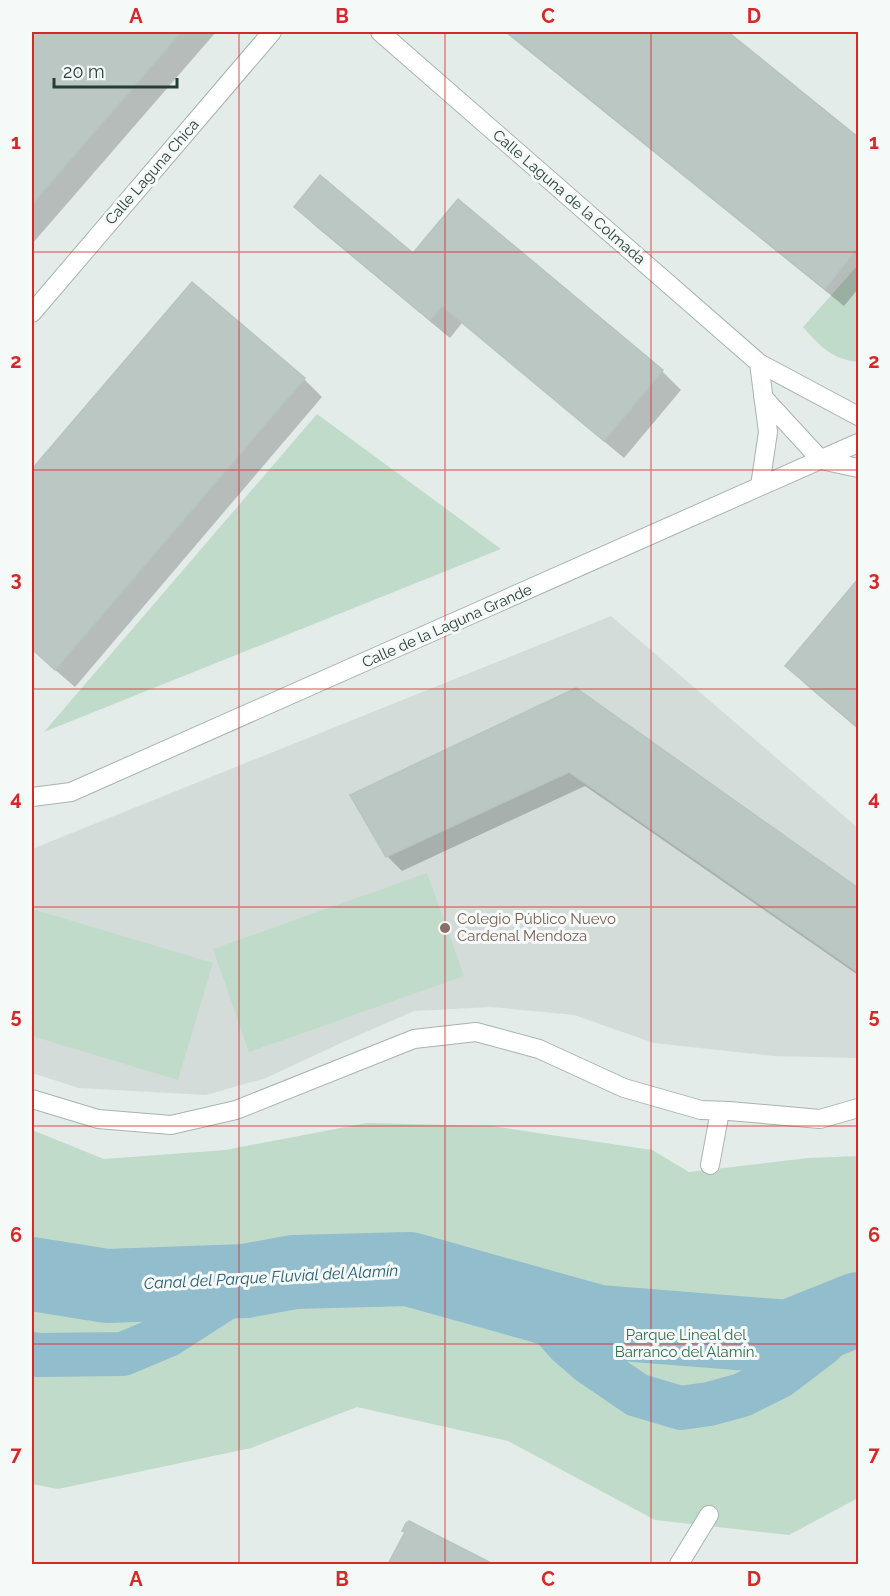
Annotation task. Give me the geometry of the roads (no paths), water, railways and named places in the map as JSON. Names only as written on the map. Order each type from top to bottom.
[{"type":"street","name":"Calle Laguna Chica","points":[[32,313],[272,32]]},
{"type":"street","name":"Calle Laguna de la Colmada","points":[[380,32],[759,363],[858,416]]},
{"type":"street","points":[[759,363],[768,432],[760,486]]},
{"type":"street","points":[[763,397],[821,460],[858,468]]},
{"type":"street","name":"Calle de la Laguna Grande","points":[[32,797],[71,792],[858,443]]},
{"type":"street","points":[[32,1099],[98,1119],[171,1125],[236,1110],[414,1039],[477,1032],[540,1049],[624,1088],[701,1110],[820,1119],[858,1108]]},
{"type":"street","points":[[710,1165],[720,1111]]},
{"type":"street","points":[[679,1564],[709,1515]]},
{"type":"waterway","name":"Canal del Parque Fluvial del Alamín","points":[[32,1274],[107,1286],[245,1281],[294,1272],[409,1269],[598,1322],[788,1337],[858,1309]]},
{"type":"waterway","points":[[32,1354],[123,1354],[168,1335],[224,1299],[245,1281]]},
{"type":"waterway","points":[[531,1303],[568,1344],[590,1363],[637,1395],[681,1408],[709,1404],[742,1395],[780,1376],[822,1344],[855,1311]]},
{"type":"place","name":"Colegio Público Nuevo Cardenal Mendoza","points":[[445,928]]},
{"type":"park label","name":"Parque Lineal del Barranco del Alamín.","points":[[686,1344]]}]
